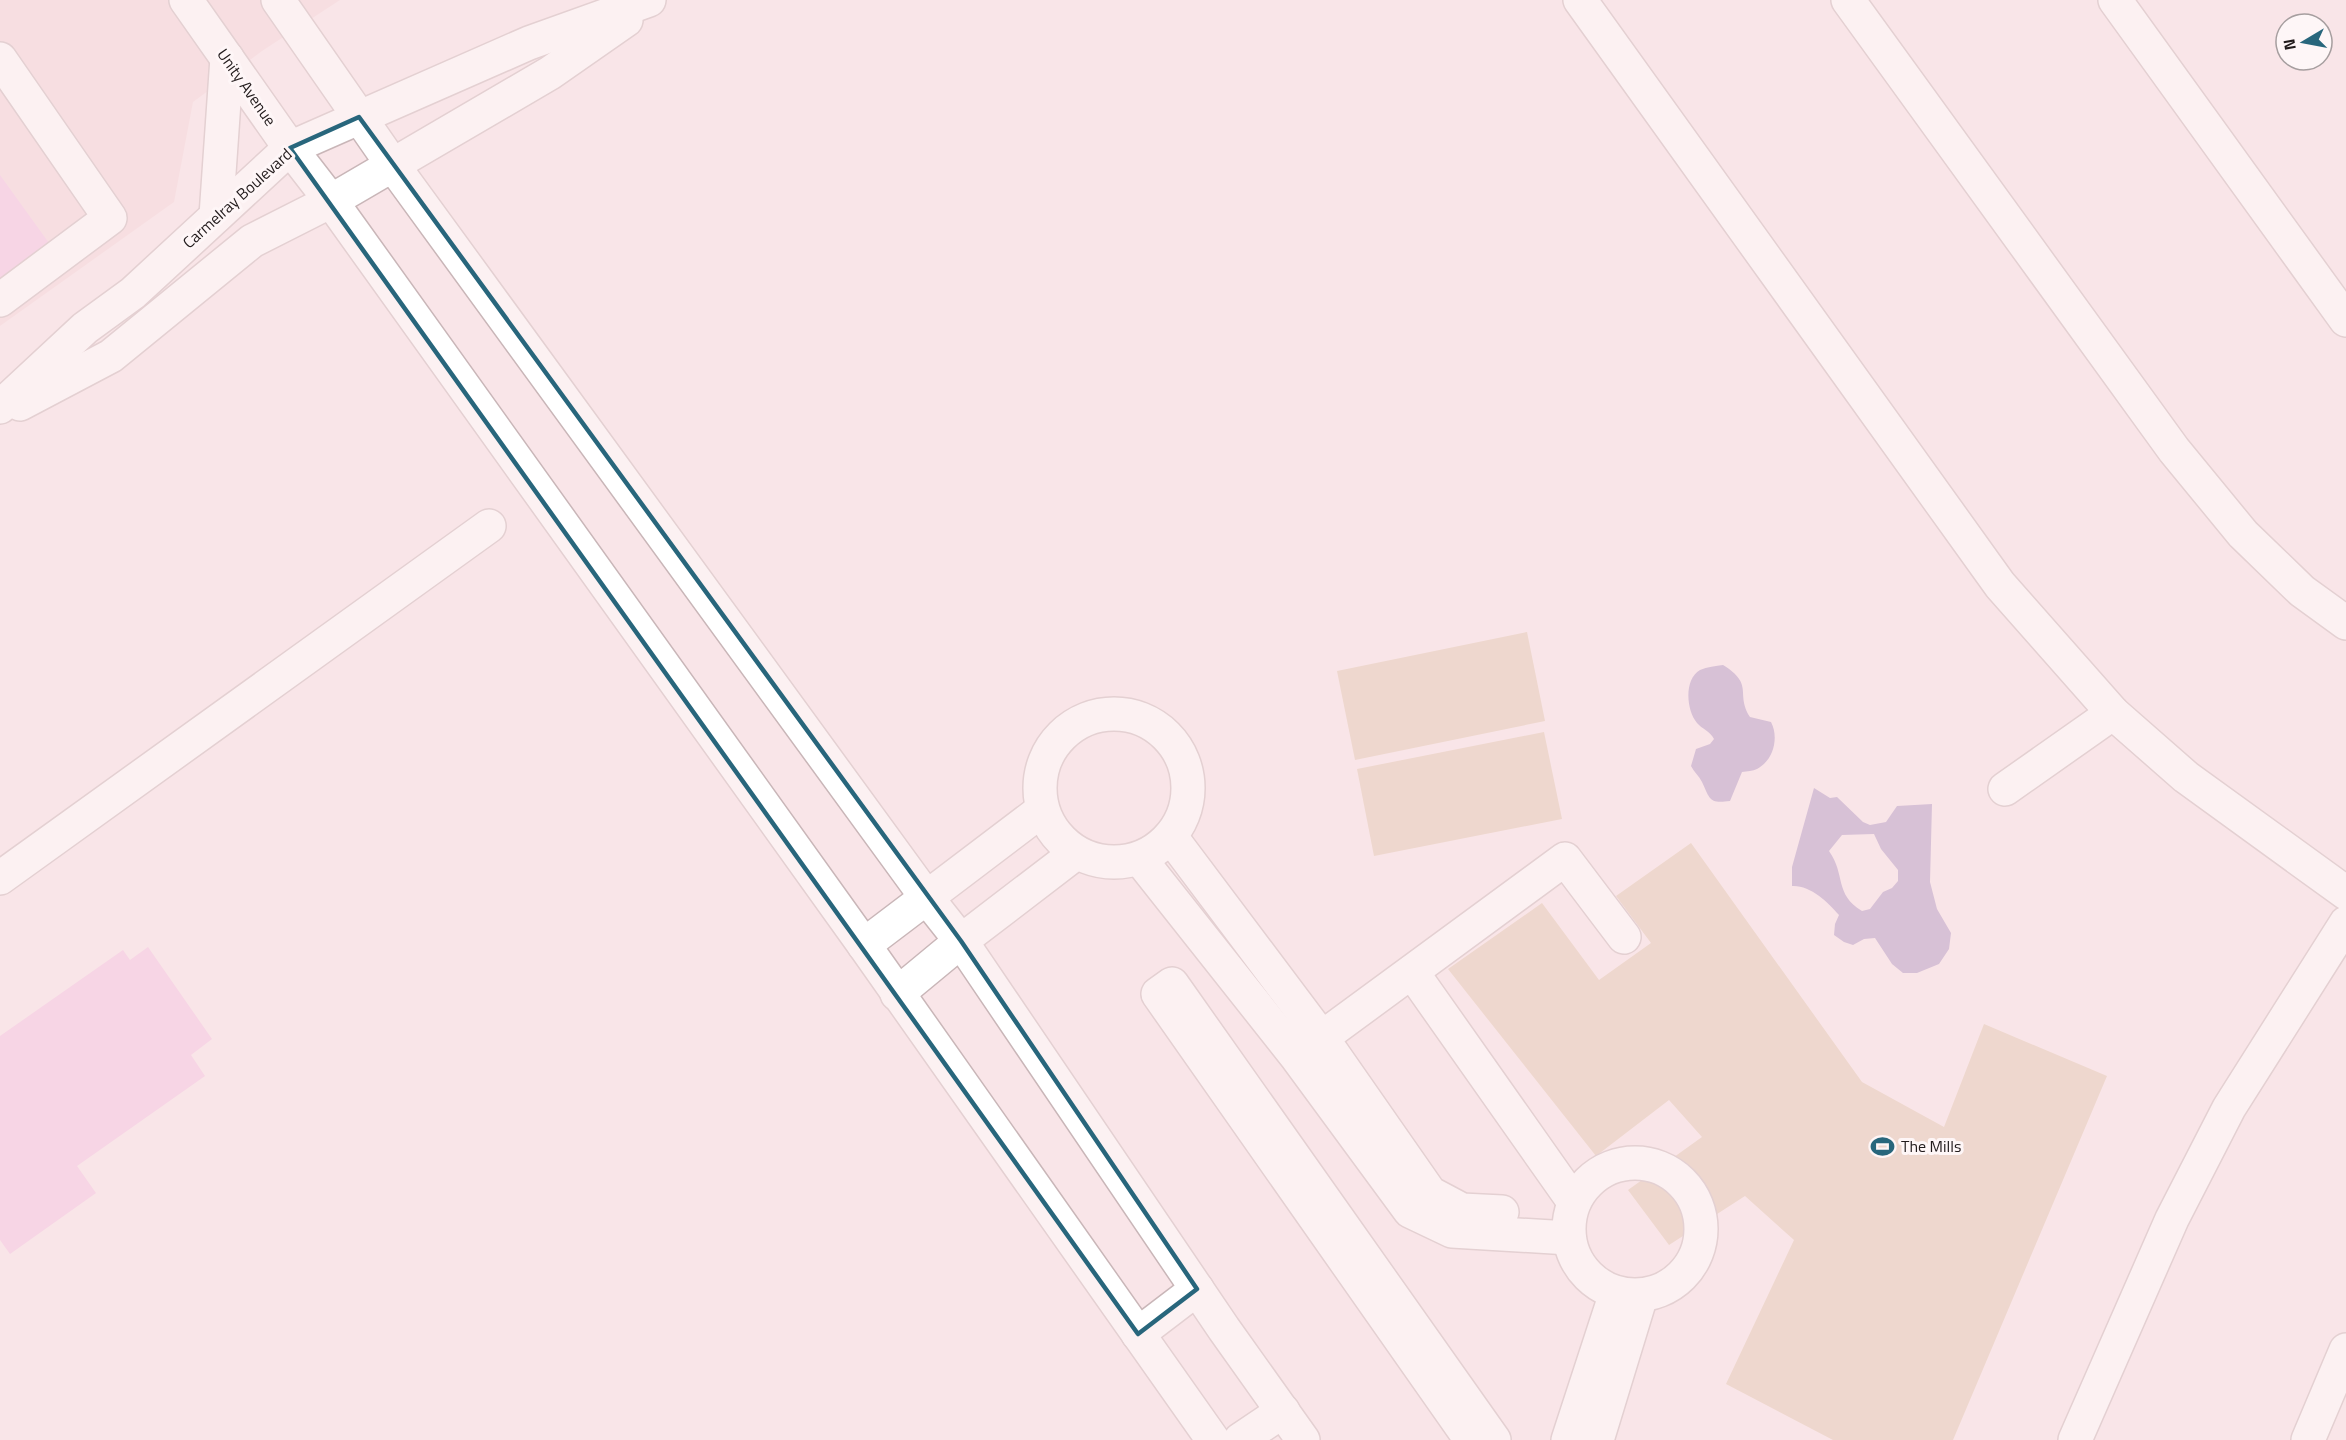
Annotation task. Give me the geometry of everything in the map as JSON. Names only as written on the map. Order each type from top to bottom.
[{"type":"street","name":"Unity Avenue","points":[[186,0],[864,945],[1213,1440]]},
{"type":"street","points":[[278,0],[392,164],[927,898],[961,941],[1197,1289],[1303,1440]]},
{"type":"street","name":"Carmelray Boulevard","points":[[0,407],[85,328],[132,293],[290,148],[529,43],[649,0]]},
{"type":"street","points":[[0,414],[111,356],[252,241],[331,201],[550,73],[654,0]]},
{"type":"street","points":[[1580,0],[2000,585],[2113,713],[2186,777],[2346,893]]},
{"type":"street","points":[[1848,0],[2174,450],[2243,534],[2302,591],[2346,623]]},
{"type":"street","points":[[2115,0],[2346,320]]},
{"type":"street","points":[[216,216],[227,58]]},
{"type":"street","points":[[0,59],[110,218],[0,300]]},
{"type":"street","points":[[0,878],[489,526]]},
{"type":"street","points":[[2005,789],[2113,713]]},
{"type":"street","points":[[1122,714],[1150,723],[1170,740],[1185,765],[1187,803],[1171,837],[1140,859],[1105,863],[1076,853],[1055,834],[1042,810],[1039,784],[1048,753],[1067,729],[1092,716],[1122,714]]},
{"type":"street","points":[[864,945],[1042,810]]},
{"type":"street","points":[[1171,837],[1322,1038],[1430,1193],[1462,1210],[1571,1219]]},
{"type":"street","points":[[897,994],[961,941],[1076,853]]},
{"type":"street","points":[[1140,859],[1296,1056],[1410,1211],[1452,1231],[1571,1219]]},
{"type":"street","points":[[1296,1056],[1565,859],[1624,937]]},
{"type":"street","points":[[2075,1440],[2172,1219],[2229,1108],[2346,923]]},
{"type":"street","points":[[1412,972],[1571,1219]]},
{"type":"street","points":[[1471,1440],[1158,994],[1172,984],[1494,1440]]},
{"type":"street","points":[[1637,1163],[1663,1169],[1682,1182],[1697,1203],[1702,1228],[1698,1253],[1684,1276],[1660,1292],[1628,1294],[1587,1276],[1572,1252],[1571,1219],[1589,1181],[1610,1167],[1637,1163]]},
{"type":"street","points":[[1138,1334],[1197,1289]]},
{"type":"street","points":[[1568,1440],[1628,1294]]},
{"type":"street","points":[[1597,1440],[1628,1294]]},
{"type":"street","points":[[2308,1440],[2346,1350]]},
{"type":"street","points":[[1240,1440],[1283,1411]]},
{"type":"highlighted area","points":[[359,117],[961,941],[1197,1289],[1138,1334],[290,148]]},
{"type":"shaded area","points":[[0,0],[340,0],[262,51],[193,102],[174,202],[0,326]]},
{"type":"shaded area","points":[[1527,632],[1545,721],[1355,760],[1337,671]]},
{"type":"shaded area","points":[[1723,665],[1739,678],[1750,717],[1771,722],[1775,741],[1771,754],[1763,765],[1755,770],[1742,772],[1730,801],[1718,802],[1711,799],[1691,766],[1696,749],[1710,744],[1714,739],[1693,717],[1688,695],[1691,680],[1695,674],[1703,669]]},
{"type":"shaded area","points":[[1544,732],[1562,819],[1374,856],[1357,769]]},
{"type":"shaded area","points":[[1814,788],[1830,798],[1837,797],[1863,822],[1870,825],[1886,822],[1897,806],[1932,804],[1930,882],[1937,909],[1951,933],[1949,949],[1939,964],[1917,973],[1903,973],[1892,964],[1875,938],[1864,939],[1853,945],[1834,935],[1839,915],[1812,891],[1792,886],[1792,867]],"holes":[[[1874,834],[1881,849],[1898,870],[1898,881],[1892,888],[1883,892],[1870,909],[1862,911],[1847,898],[1829,851],[1842,835]]]},
{"type":"shaded area","name":"The Mills","points":[[1691,843],[1862,1082],[1944,1127],[1984,1024],[2107,1076],[1953,1440],[1833,1440],[1726,1384],[1794,1240],[1745,1196],[1669,1245],[1628,1190],[1702,1137],[1669,1100],[1596,1156],[1448,969],[1542,903],[1599,980],[1651,943],[1616,896]]},
{"type":"building","points":[[0,175],[49,243],[0,279]]},
{"type":"building","points":[[148,947],[212,1039],[191,1055],[205,1076],[77,1166],[96,1193],[10,1254],[0,1240],[0,1036],[123,950],[130,960]]},
{"type":"place","name":"The Mills","points":[[1883,1146]]}]
